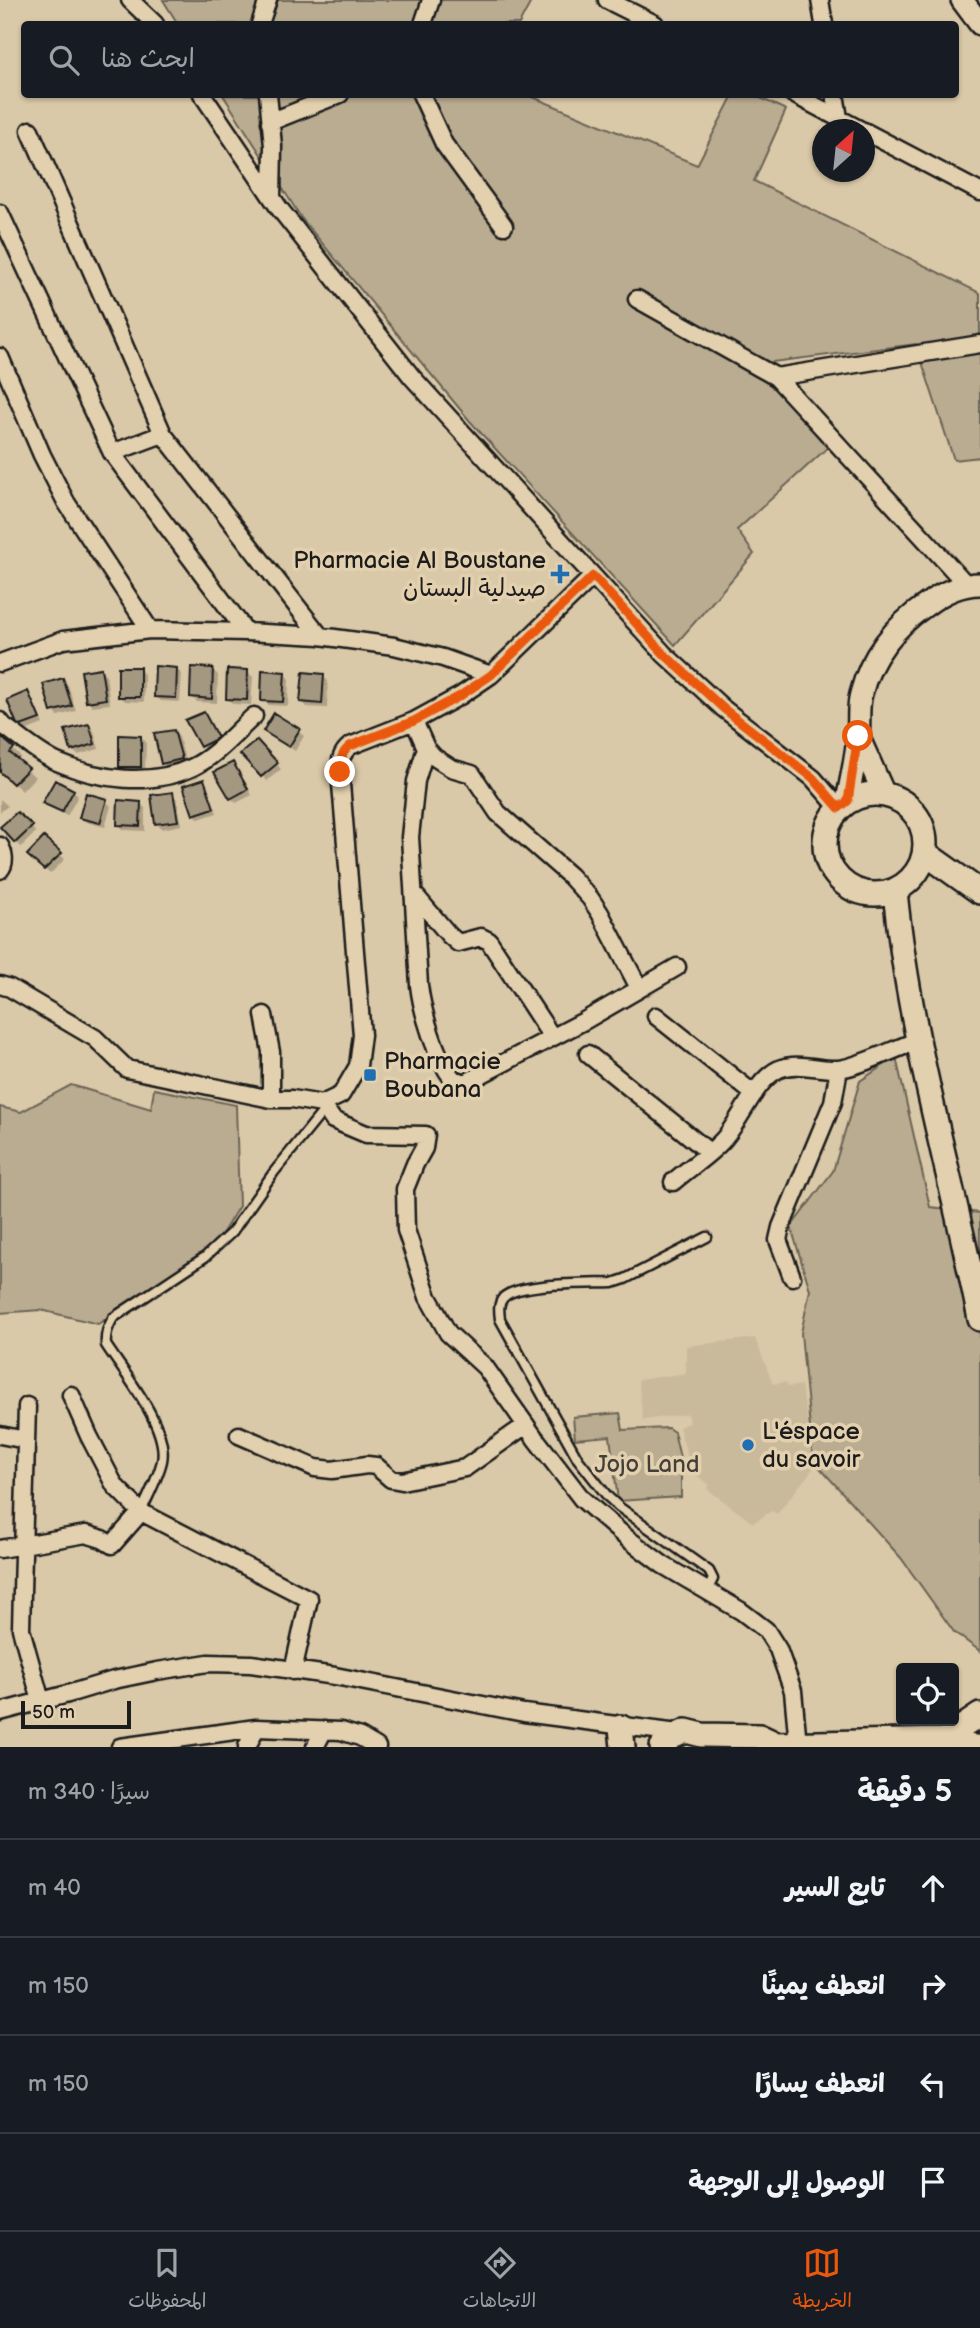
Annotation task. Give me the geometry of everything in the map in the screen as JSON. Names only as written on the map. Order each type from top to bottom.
[{"type":"main road","points":[[865,794],[884,794],[899,799],[912,809],[921,822],[926,837],[922,861],[907,883],[895,891],[871,894],[853,890],[832,872],[826,856],[824,838],[829,822],[843,804],[865,794]]},
{"type":"main road","points":[[922,861],[980,892]]},
{"type":"main road","points":[[922,861],[980,898]]},
{"type":"main road","points":[[895,891],[900,946],[980,1319]]},
{"type":"main road","points":[[871,894],[900,946]]},
{"type":"main road","points":[[667,1743],[686,1731],[707,1741],[759,1736],[781,1745],[943,1740],[980,1714]]},
{"type":"street","points":[[130,0],[152,21]]},
{"type":"street","points":[[261,21],[268,0]]},
{"type":"street","points":[[423,21],[431,0]]},
{"type":"street","points":[[607,0],[649,21]]},
{"type":"street","points":[[820,0],[824,21]]},
{"type":"street","points":[[961,0],[980,24]]},
{"type":"street","points":[[205,98],[272,198],[412,377],[664,654],[724,709],[843,804],[858,736],[860,696],[870,667],[895,631],[910,616],[934,598],[973,584],[776,377],[637,299]]},
{"type":"street","points":[[268,98],[273,146],[272,198]]},
{"type":"street","points":[[271,122],[330,98]]},
{"type":"street","points":[[423,98],[444,144],[503,226]]},
{"type":"street","points":[[801,98],[839,118]]},
{"type":"street","points":[[836,98],[839,118]]},
{"type":"street","points":[[30,130],[163,434],[320,636]]},
{"type":"street","points":[[875,136],[980,192]]},
{"type":"street","points":[[0,213],[112,453],[246,632]]},
{"type":"street","points":[[776,377],[980,345]]},
{"type":"street","points":[[0,357],[42,455],[66,502],[150,630]]},
{"type":"street","points":[[112,453],[163,434]]},
{"type":"street","points":[[0,985],[10,988],[95,1038],[127,1069],[271,1099],[292,1099],[323,1106],[341,1095],[358,1066],[362,1035],[340,761],[344,750],[414,721],[460,696],[491,675],[593,576]]},
{"type":"street","points":[[0,663],[63,640],[150,630],[246,632],[320,636],[394,646],[491,675]]},
{"type":"street","points":[[0,721],[55,761],[108,777],[134,779],[161,777],[192,767],[220,748],[254,716]]},
{"type":"street","points":[[414,721],[426,748],[434,757],[451,768],[472,774],[498,813],[579,886],[600,913],[639,988]]},
{"type":"street","points":[[858,736],[884,794]]},
{"type":"street","points":[[426,748],[416,781],[410,837],[421,1005],[435,1044],[453,1079],[465,1083],[613,1005],[677,967]]},
{"type":"street","points":[[0,846],[4,858],[0,870]]},
{"type":"street","points":[[414,894],[458,943],[481,937],[489,941],[552,1037]]},
{"type":"street","points":[[264,1015],[271,1052],[271,1099]]},
{"type":"street","points":[[656,1016],[754,1094]]},
{"type":"street","points":[[673,1182],[722,1141],[754,1094],[767,1078],[780,1069],[801,1065],[839,1069],[919,1040]]},
{"type":"street","points":[[588,1054],[709,1152]]},
{"type":"street","points":[[792,1277],[778,1240],[833,1102],[839,1069]]},
{"type":"street","points":[[323,1106],[332,1120],[366,1134],[426,1135],[424,1148],[405,1189],[406,1230],[428,1297],[448,1333],[485,1367],[582,1499],[663,1565],[741,1611],[765,1630],[778,1648],[793,1691],[781,1745]]},
{"type":"street","points":[[71,1395],[115,1486],[141,1512],[309,1599],[293,1671]]},
{"type":"street","points":[[27,1406],[21,1629],[41,1701]]},
{"type":"street","points":[[240,1435],[315,1468],[332,1470],[376,1466],[391,1479],[402,1481],[465,1468],[526,1425]]},
{"type":"street","points":[[0,1435],[26,1440]]},
{"type":"street","points":[[0,1549],[86,1534],[112,1545],[141,1512]]},
{"type":"street","points":[[0,1712],[114,1680],[208,1663],[251,1664],[335,1676],[524,1713],[622,1737],[667,1743]]},
{"type":"street","points":[[247,1747],[256,1728]]},
{"type":"street","points":[[120,1747],[256,1728],[341,1731],[360,1737],[377,1747]]},
{"type":"street","points":[[315,1747],[324,1730]]},
{"type":"street","points":[[943,1740],[980,1744]]},
{"type":"lane","points":[[141,1512],[162,1461],[163,1448],[152,1417],[106,1345],[105,1335],[109,1326],[113,1318],[205,1257],[232,1232],[323,1106]]},
{"type":"lane","points":[[707,1237],[625,1279],[613,1283],[527,1287],[508,1293],[501,1300],[499,1308],[500,1319],[578,1458],[619,1507],[709,1571],[713,1578],[707,1591]]},
{"type":"shaded area","name":"L'éspace du savoir","points":[[755,1338],[773,1384],[786,1382],[788,1387],[801,1385],[815,1462],[812,1470],[777,1514],[772,1511],[753,1523],[707,1489],[710,1485],[692,1472],[679,1427],[689,1423],[688,1414],[643,1420],[638,1380],[686,1373],[686,1346]]},
{"type":"green space","points":[[163,0],[532,0],[521,21],[176,21]]},
{"type":"green space","points":[[225,98],[535,98],[697,165],[731,98],[760,98],[786,110],[754,181],[980,293],[980,457],[954,460],[916,344],[764,363],[827,448],[737,530],[754,554],[675,645],[469,420],[302,219]]},
{"type":"green space","points":[[896,1057],[930,1207],[980,1213],[980,1651],[954,1632],[901,1558],[813,1460],[801,1333],[810,1290],[791,1227],[833,1171],[860,1081]]},
{"type":"green space","points":[[71,1085],[151,1109],[154,1089],[236,1105],[239,1206],[212,1250],[98,1324],[41,1310],[0,1313],[0,1107],[21,1112]]},
{"type":"green space","name":"Jojo Land","points":[[620,1413],[623,1430],[668,1428],[674,1432],[681,1462],[681,1497],[618,1501],[610,1436],[575,1439],[573,1417]]},
{"type":"building","points":[[155,666],[177,668],[176,698],[154,697]]},
{"type":"building","points":[[118,667],[140,667],[140,697],[118,697]]},
{"type":"building","points":[[191,667],[213,668],[212,699],[190,697]]},
{"type":"building","points":[[101,668],[106,699],[86,702],[81,671]]},
{"type":"building","points":[[227,669],[248,670],[247,700],[226,699]]},
{"type":"building","points":[[262,670],[285,672],[283,702],[261,701]]},
{"type":"building","points":[[303,672],[324,674],[322,704],[300,702]]},
{"type":"building","points":[[63,678],[72,706],[51,712],[43,684]]},
{"type":"building","points":[[28,691],[40,719],[18,727],[7,700]]},
{"type":"building","points":[[204,712],[218,738],[200,747],[185,720]]},
{"type":"building","points":[[274,713],[300,729],[289,747],[263,731]]},
{"type":"building","points":[[89,724],[95,744],[71,751],[65,730]]},
{"type":"building","points":[[174,730],[182,759],[161,764],[154,733]]},
{"type":"building","points":[[119,735],[141,736],[141,767],[119,767]]},
{"type":"building","points":[[1,737],[14,748],[10,753],[29,768],[13,784],[0,772]]},
{"type":"building","points":[[257,740],[278,763],[261,777],[240,754]]},
{"type":"building","points":[[233,762],[248,789],[230,799],[214,772]]},
{"type":"building","points":[[204,779],[214,808],[193,815],[183,786]]},
{"type":"building","points":[[55,780],[74,790],[62,812],[42,803]]},
{"type":"building","points":[[173,792],[178,821],[155,824],[151,795]]},
{"type":"building","points":[[86,793],[107,799],[100,823],[79,818]]},
{"type":"building","points":[[118,800],[141,802],[140,826],[117,825]]},
{"type":"building","points":[[17,812],[33,826],[15,843],[0,827]]},
{"type":"building","points":[[44,837],[62,853],[44,870],[27,855]]},
{"type":"place","name":"Pharmacie Al Boustane صيدلية البستان","points":[[560,574]]},
{"type":"place","name":"Pharmacie Boubana","points":[[370,1075]]},
{"type":"place","name":"L'éspace du savoir","points":[[748,1445]]},
{"type":"route","points":[[340,772],[344,750],[350,746],[414,721],[460,696],[491,675],[593,576],[664,654],[724,709],[813,778],[839,808],[848,801],[858,736]]}]
